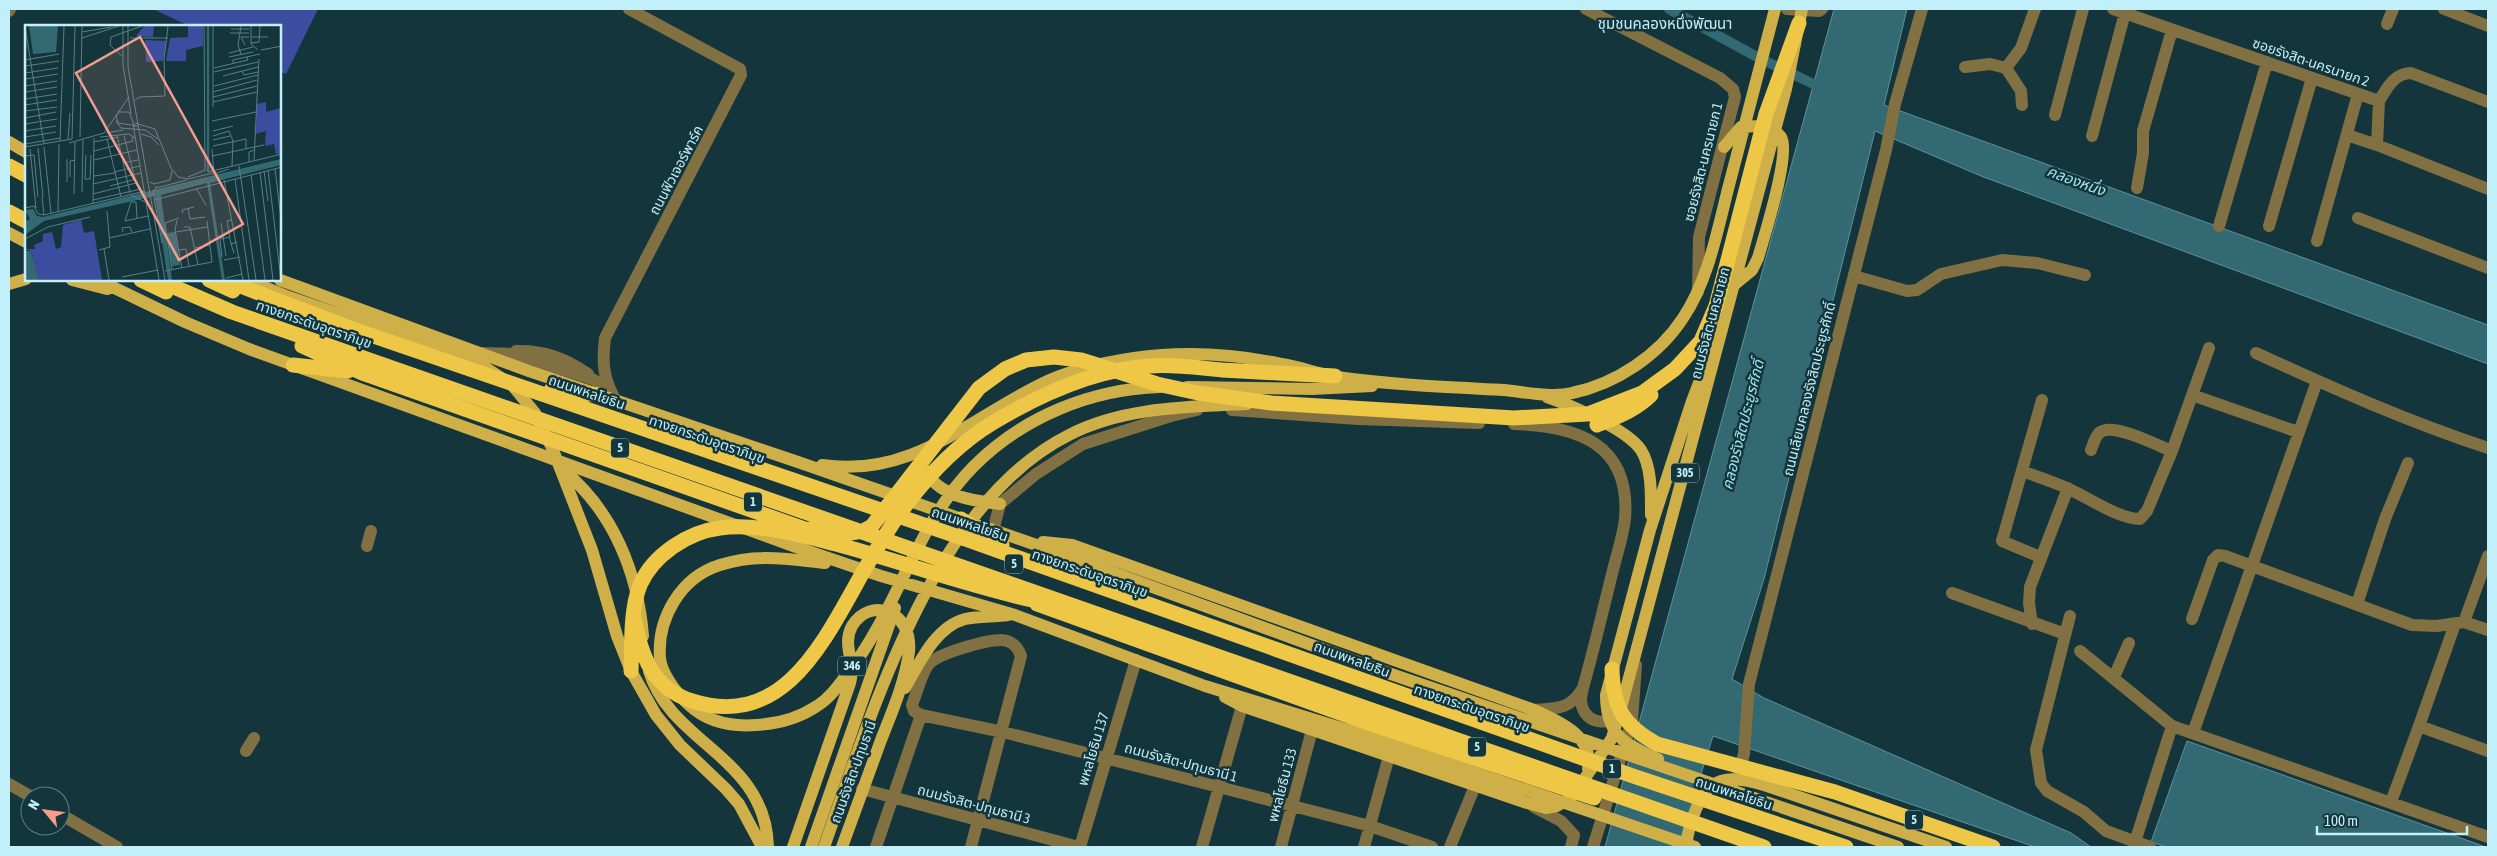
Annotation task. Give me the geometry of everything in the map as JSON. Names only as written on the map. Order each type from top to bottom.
[{"type":"highway","points":[[1597,425],[1624,414],[1643,403],[1700,340],[1716,306],[1766,114],[1801,16]]},
{"type":"highway","points":[[9,166],[25,174]]},
{"type":"highway","points":[[9,177],[25,185]]},
{"type":"highway","points":[[9,205],[25,213]]},
{"type":"highway","points":[[9,212],[25,220]]},
{"type":"highway","name":"1","points":[[143,281],[218,317],[627,456],[1365,729],[1734,847]]},
{"type":"highway","name":"ทางยกระดับอุตราภิมุข","points":[[160,281],[232,312],[1764,847]]},
{"type":"highway","name":"ทางยกระดับอุตราภิมุข","points":[[211,281],[240,294],[1818,847]]},
{"type":"highway","name":"ถนนพหลโยธิน","points":[[228,281],[347,327],[1030,562],[1633,776],[1846,847]]},
{"type":"highway","points":[[302,346],[362,373],[806,529],[850,533],[863,531],[872,526],[979,388],[1005,369],[1026,360],[1054,357],[1081,360],[1157,384],[1198,393],[1271,403],[1514,418],[1588,414],[1642,394],[1670,373]]},
{"type":"highway","points":[[292,365],[362,373]]},
{"type":"highway","points":[[634,618],[640,647],[647,664],[655,677],[673,692],[685,699],[719,707],[751,704],[785,686],[813,657],[886,534],[915,493],[937,470],[992,423],[1061,388],[1108,372],[1151,366],[1335,376]]},
{"type":"highway","points":[[524,388],[603,389]]},
{"type":"highway","points":[[960,520],[1030,562]]},
{"type":"highway","points":[[631,671],[634,618],[641,584],[653,565],[665,553],[681,542],[698,534],[720,528],[744,527],[813,538],[1013,596],[1084,609]]},
{"type":"highway","name":"5","points":[[1612,669],[1613,693],[1622,716],[1632,728],[1658,744],[1835,792],[1993,847]]},
{"type":"main road","name":"ถนนรังสิต-นครนายก","points":[[1413,384],[1568,394],[1588,389],[1638,364],[1663,344],[1683,319],[1698,292],[1726,199],[1775,9]]},
{"type":"main road","name":"ถนนรังสิต-นครนายก","points":[[1205,686],[1242,706],[1527,803],[1546,808],[1566,802],[1580,788],[1612,738],[1622,704],[1736,284],[1791,69],[1801,16]]},
{"type":"main road","points":[[1724,147],[1741,127],[1759,125],[1775,131],[1784,145],[1782,169],[1758,258],[1752,270],[1736,284]]},
{"type":"main road","points":[[11,143],[25,152]]},
{"type":"main road","points":[[9,233],[25,241]]},
{"type":"main road","points":[[9,284],[25,279]]},
{"type":"main road","name":"ถนนพหลโยธิน","points":[[281,280],[479,353],[603,389],[616,401],[795,460],[1388,673],[1898,847]]},
{"type":"main road","points":[[76,281],[122,292]]},
{"type":"main road","name":"1","points":[[100,281],[193,326],[292,365],[844,564],[1015,615],[1205,686],[1365,729],[1695,847]]},
{"type":"main road","points":[[249,281],[289,297],[480,364],[512,385],[534,412],[553,450],[592,550],[617,636],[631,671],[656,715],[680,745],[740,804],[762,847]]},
{"type":"main road","points":[[1730,303],[1691,404],[1650,530],[1607,685],[1606,708],[1612,730],[1620,739],[1644,753],[1747,797]]},
{"type":"main road","points":[[795,460],[836,467],[886,463],[924,451],[956,435],[1041,384],[1092,364],[1156,355],[1200,354],[1281,363],[1335,376],[1413,384]]},
{"type":"main road","points":[[844,564],[762,556],[718,565],[692,581],[671,602],[662,626],[660,660],[671,684],[688,704],[710,720],[739,726],[772,724],[794,718],[817,706],[835,690],[875,633],[941,505],[974,466],[1010,435],[1045,415],[1113,391],[1135,388],[1222,386],[1312,389],[1413,384]]},
{"type":"main road","points":[[1534,392],[1570,405],[1623,434],[1641,450],[1651,482],[1650,530]]},
{"type":"main road","points":[[824,847],[882,686],[906,632],[950,552],[977,514],[1004,483],[1036,454],[1070,434],[1114,418],[1179,408],[1271,403]]},
{"type":"main road","points":[[924,451],[924,470],[938,486],[962,498],[1000,504]]},
{"type":"main road","points":[[550,459],[591,498],[603,515],[627,560],[639,602],[648,669],[658,692],[673,712],[732,767],[756,797],[764,815],[768,847]]},
{"type":"main road","points":[[1019,539],[1072,545],[1534,710],[1568,728],[1584,744],[1590,758],[1586,776]]},
{"type":"main road","points":[[811,847],[882,643],[919,545]]},
{"type":"main road","points":[[1208,594],[1318,647]]},
{"type":"main road","name":"346","points":[[793,847],[852,676],[847,646],[849,632],[862,616],[873,612],[888,611],[900,617],[909,638],[909,653],[893,708]]},
{"type":"main road","points":[[893,708],[923,656],[941,632],[964,620],[1015,615]]},
{"type":"main road","points":[[848,690],[861,682],[872,681],[886,690],[893,708]]},
{"type":"main road","name":"ถนนรังสิต-ปทุมธานี","points":[[842,847],[893,708]]},
{"type":"main road","points":[[1687,847],[1688,833],[1699,800],[1704,793],[1718,781],[1738,778],[1767,786],[1946,847]]},
{"type":"street","name":"ถนนฟิวเจอร์พาร์ค","points":[[603,389],[602,364],[605,338],[741,75],[740,69],[629,9]]},
{"type":"street","name":"ซอยรังสิต-นครนายก 1","points":[[1586,9],[1720,78],[1733,89],[1735,96],[1724,147],[1699,237],[1698,292]]},
{"type":"street","points":[[1787,9],[1819,11],[1822,9]]},
{"type":"street","name":"ถนนเลียบคลองรังสิตประยูรศักดิ์","points":[[1738,778],[1744,754],[1749,684],[1886,150],[1895,104],[1922,9]]},
{"type":"street","points":[[2006,68],[2021,48],[2035,9]]},
{"type":"street","points":[[2054,115],[2083,9]]},
{"type":"street","points":[[2387,24],[2392,9]]},
{"type":"street","points":[[2444,9],[2488,26]]},
{"type":"street","points":[[2092,136],[2119,11]]},
{"type":"street","name":"ซอยรังสิต-นครนายก 2","points":[[2119,11],[2379,101],[2393,80],[2401,74],[2411,73],[2488,102]]},
{"type":"street","points":[[2137,188],[2143,153],[2143,131],[2172,30]]},
{"type":"street","points":[[2219,226],[2267,62]]},
{"type":"street","points":[[1965,67],[1990,64],[2006,68],[2021,91],[2022,105]]},
{"type":"street","points":[[2268,226],[2312,78]]},
{"type":"street","points":[[2317,241],[2358,94]]},
{"type":"street","points":[[2376,145],[2379,101]]},
{"type":"street","points":[[2347,135],[2488,189]]},
{"type":"street","points":[[2358,218],[2488,268]]},
{"type":"street","points":[[1854,276],[1907,291],[1917,290],[1941,274],[2002,260],[2037,263],[2085,275]]},
{"type":"street","points":[[2022,471],[2068,488],[2122,515],[2140,519],[2147,511],[2172,451],[2209,348]]},
{"type":"street","points":[[479,353],[504,352],[522,356],[603,389]]},
{"type":"street","points":[[2256,353],[2317,381],[2445,434],[2488,448]]},
{"type":"street","points":[[2193,734],[2317,381]]},
{"type":"street","points":[[2192,395],[2298,432]]},
{"type":"street","points":[[2040,557],[2002,541],[2042,400]]},
{"type":"street","points":[[992,531],[1000,504],[1036,474],[1083,444],[1197,410],[1251,410],[1358,419],[1540,425],[1565,429],[1593,441],[1612,458],[1619,469],[1624,486],[1624,521],[1581,702],[1585,712],[1591,719],[1601,723],[1610,721],[1622,704]]},
{"type":"street","points":[[2091,450],[2098,434],[2104,429],[2115,428],[2172,451]]},
{"type":"street","points":[[2357,604],[2385,519],[2408,463]]},
{"type":"street","points":[[2032,624],[2029,603],[2030,587],[2068,488]]},
{"type":"street","points":[[367,546],[371,531]]},
{"type":"street","points":[[2192,619],[2213,560],[2218,555],[2412,625],[2438,626],[2460,623],[2488,630]]},
{"type":"street","points":[[2391,802],[2488,556]]},
{"type":"street","points":[[1952,593],[2032,624],[2065,634]]},
{"type":"street","points":[[2070,616],[2036,750],[2041,783],[2047,790],[2084,812],[2106,831],[2150,847]]},
{"type":"street","points":[[876,847],[921,715],[914,712],[912,705],[928,665],[945,654],[1002,640],[1012,643],[1019,650],[1021,656],[1003,732],[971,847]]},
{"type":"street","points":[[1527,803],[1561,821],[1573,841],[1595,842],[1632,721],[1638,642]]},
{"type":"street","points":[[2114,677],[2129,643]]},
{"type":"street","points":[[2080,650],[2172,726],[2488,837]]},
{"type":"street","name":"พหลโยธิน 137","points":[[1079,847],[1136,660]]},
{"type":"street","points":[[1534,710],[1567,706],[1573,702],[1583,688]]},
{"type":"street","points":[[1202,847],[1242,706]]},
{"type":"street","name":"ถนนรังสิต-ปทุมธานี 1","points":[[921,715],[1003,732],[1370,826],[1428,847]]},
{"type":"street","points":[[2135,842],[2172,726]]},
{"type":"street","points":[[2420,726],[2488,751]]},
{"type":"street","name":"พหลโยธิน 133","points":[[1280,847],[1312,730]]},
{"type":"street","points":[[246,751],[254,738]]},
{"type":"street","points":[[1364,847],[1388,756]]},
{"type":"street","points":[[9,784],[20,790]]},
{"type":"street","points":[[1450,847],[1475,786]]},
{"type":"street","name":"ถนนรังสิต-ปทุมธานี 3","points":[[862,789],[1079,847]]},
{"type":"street","points":[[70,820],[117,847]]},
{"type":"shaded area","points":[[153,9],[318,9],[286,74],[281,72],[281,25],[187,25]]},
{"type":"water","name":"คลองรังสิตประยูรศักดิ์","points":[[1834,9],[1907,9],[1884,105],[2488,325],[2488,364],[1981,176],[1875,131],[1764,579],[1732,679],[1764,698],[2071,833],[2091,847],[2035,847],[1713,736],[1678,847],[1605,847]]},
{"type":"water","points":[[2187,741],[2486,847],[2166,847],[2151,842]]},
{"type":"waterway","name":"คลองหนึ่ง","points":[[1669,9],[1759,58],[1826,90]]},
{"type":"district","name":"ชุมชนคลองหนึ่งพัฒนา","points":[[1665,24]]}]
